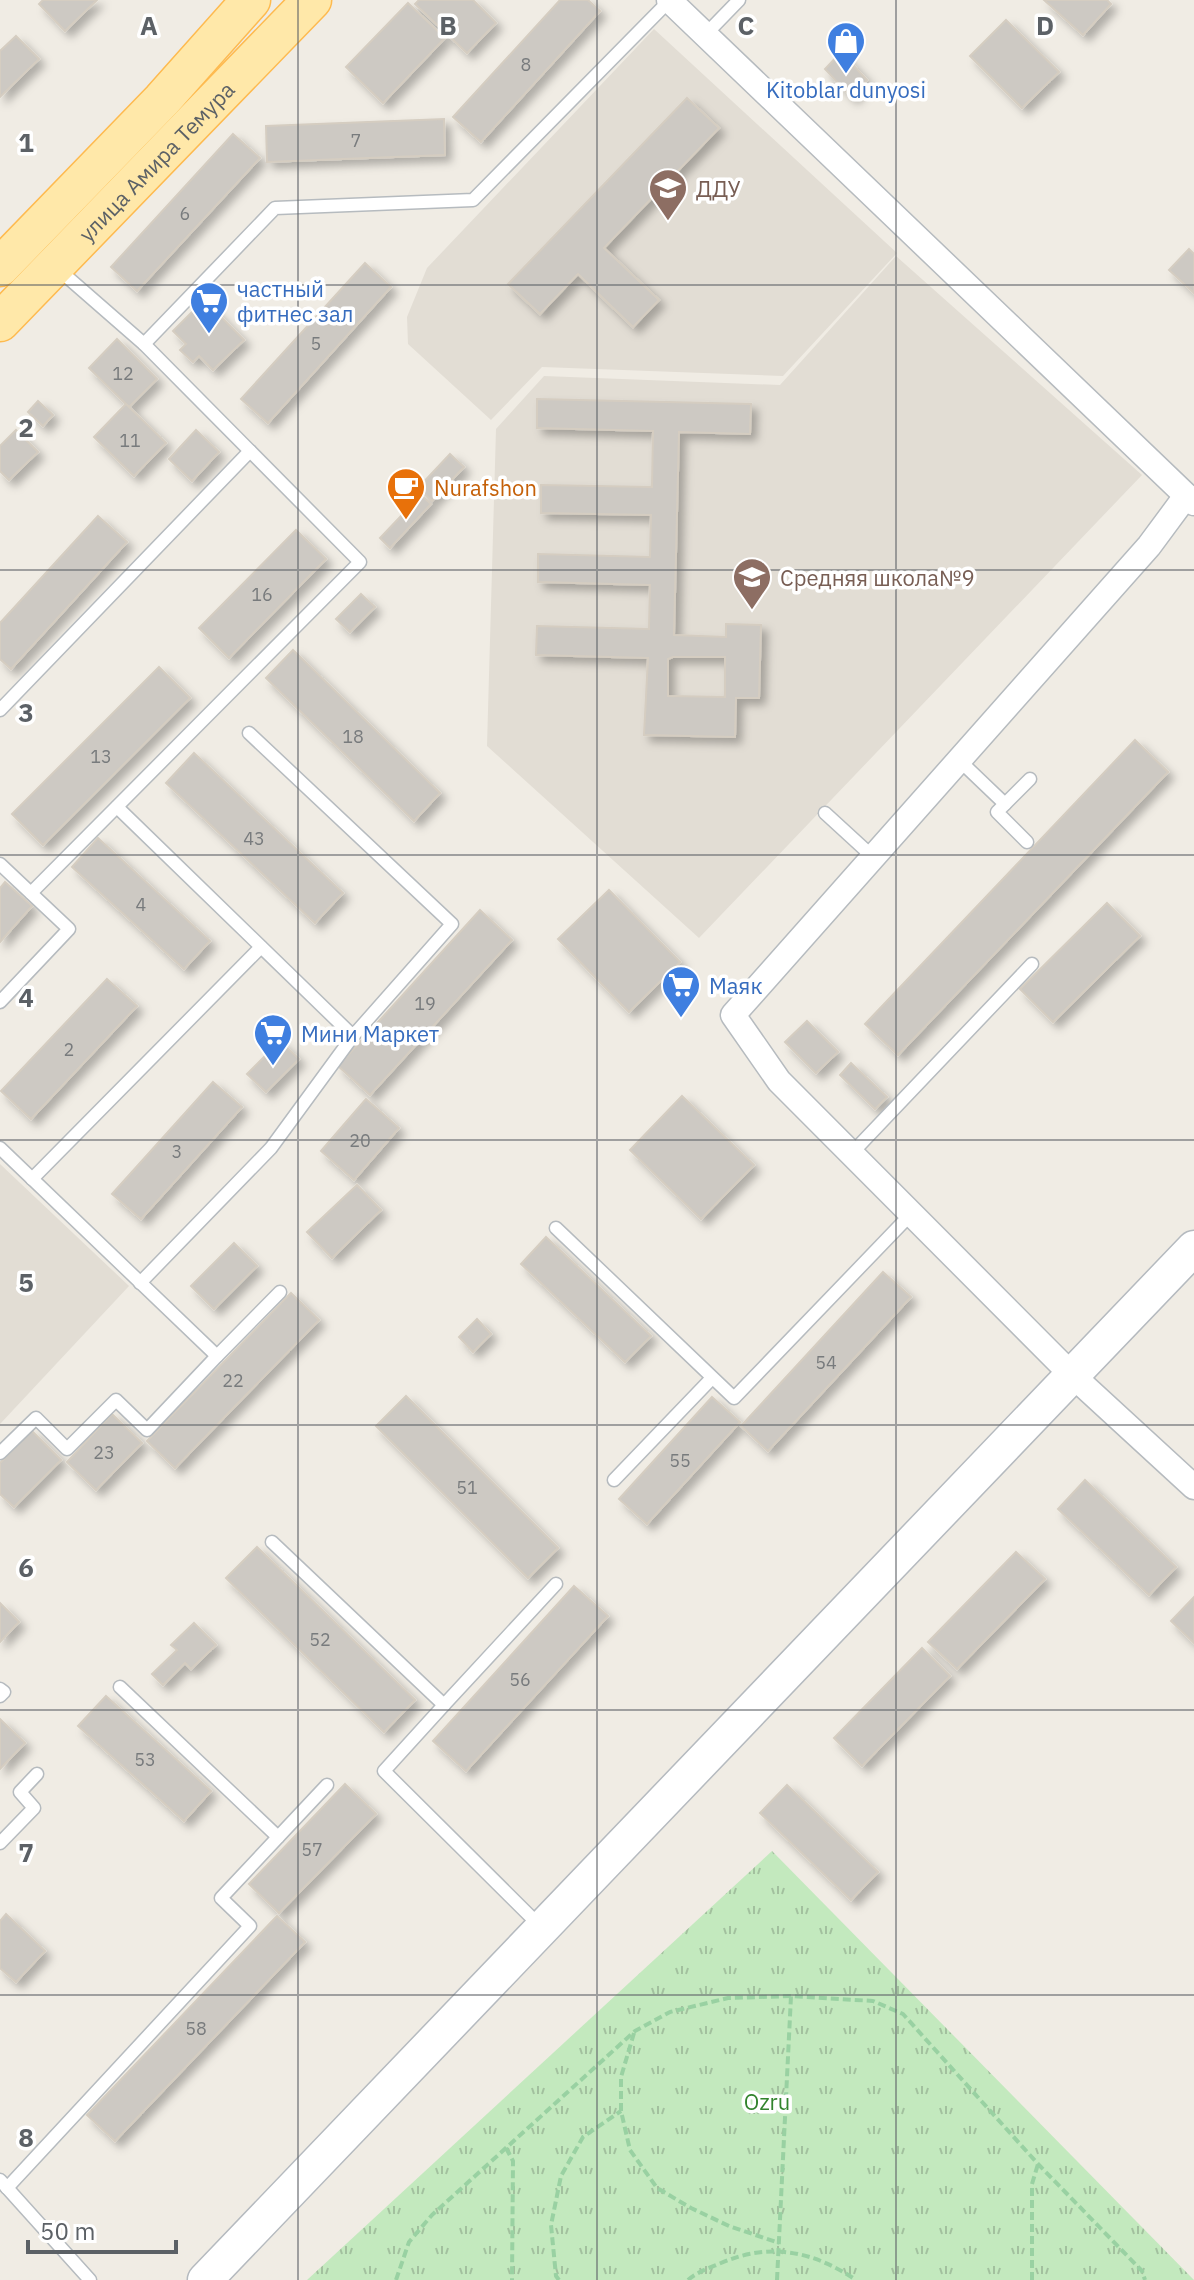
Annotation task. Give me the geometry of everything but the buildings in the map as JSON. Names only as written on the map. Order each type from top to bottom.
[{"type":"main road","name":"улица Амира Темура","points":[[0,267],[162,100],[251,0]]},
{"type":"main road","name":"улица Амира Темура","points":[[0,322],[312,0]]},
{"type":"street","points":[[669,0],[1190,500],[733,1015],[779,1081],[1071,1374],[1194,1487]]},
{"type":"street","points":[[205,2280],[1194,1248]]},
{"type":"lane","points":[[144,344],[275,208],[473,200],[669,0]]},
{"type":"lane","points":[[705,35],[739,0]]},
{"type":"lane","points":[[31,893],[360,562],[144,344],[54,266]]},
{"type":"lane","points":[[0,710],[250,451]]},
{"type":"lane","points":[[140,1283],[271,1148],[353,1036],[452,924],[249,733]]},
{"type":"lane","points":[[959,760],[1005,804]]},
{"type":"lane","points":[[1027,842],[997,812],[1030,779]]},
{"type":"lane","points":[[117,807],[353,1036]]},
{"type":"lane","points":[[825,813],[873,857]]},
{"type":"lane","points":[[0,864],[69,929],[0,1002]]},
{"type":"lane","points":[[32,1179],[261,947]]},
{"type":"lane","points":[[851,1154],[1032,964]]},
{"type":"lane","points":[[0,1148],[217,1356]]},
{"type":"lane","points":[[556,1228],[734,1398],[911,1214]]},
{"type":"lane","points":[[0,1453],[36,1418],[67,1449],[116,1400],[147,1430],[280,1292]]},
{"type":"lane","points":[[614,1480],[712,1378]]},
{"type":"lane","points":[[272,1542],[444,1705]]},
{"type":"lane","points":[[541,1928],[384,1771],[556,1584]]},
{"type":"lane","points":[[120,1687],[278,1837]]},
{"type":"lane","points":[[0,1689],[4,1692],[0,1696]]},
{"type":"lane","points":[[0,1843],[34,1808],[20,1792],[37,1774]]},
{"type":"lane","points":[[90,2280],[4,2184],[250,1926],[221,1898],[327,1785]]},
{"type":"path","points":[[777,2280],[791,1996]]},
{"type":"path","points":[[396,2280],[409,2242],[424,2224],[635,2031],[670,2012],[728,1998],[791,1996],[873,2001],[903,2014],[1038,2164],[1142,2271],[1145,2280]]},
{"type":"path","points":[[635,2031],[621,2077],[621,2111],[630,2150],[657,2188],[716,2220],[779,2243]]},
{"type":"path","points":[[559,2280],[551,2225],[561,2176],[583,2137],[621,2111]]},
{"type":"path","points":[[506,2148],[513,2161],[512,2280]]},
{"type":"path","points":[[1032,2280],[1032,2184],[1038,2164]]},
{"type":"path","points":[[688,2280],[696,2273],[738,2255],[778,2249],[833,2264],[856,2280]]},
{"type":"shaded area","name":"ДДУ","points":[[654,29],[897,253],[783,376],[542,367],[491,420],[408,344],[407,317],[427,268]]},
{"type":"shaded area","name":"Средняя школа№9","points":[[896,256],[1142,475],[699,938],[487,746],[496,429],[544,376],[780,385]]},
{"type":"shaded area","points":[[0,1164],[129,1286],[0,1424]]},
{"type":"green space","name":"Ozru","points":[[772,1851],[1194,2280],[307,2280]]},
{"type":"place","name":"Kitoblar dunyosi","points":[[846,75]]},
{"type":"place","name":"ДДУ","points":[[668,222]]},
{"type":"place","name":"частный фитнес зал","points":[[209,335]]},
{"type":"place","name":"Nurafshon","points":[[406,521]]},
{"type":"place","name":"Средняя школа№9","points":[[752,611]]},
{"type":"place","name":"Маяк","points":[[681,1019]]},
{"type":"place","name":"Мини Маркет","points":[[273,1067]]}]
